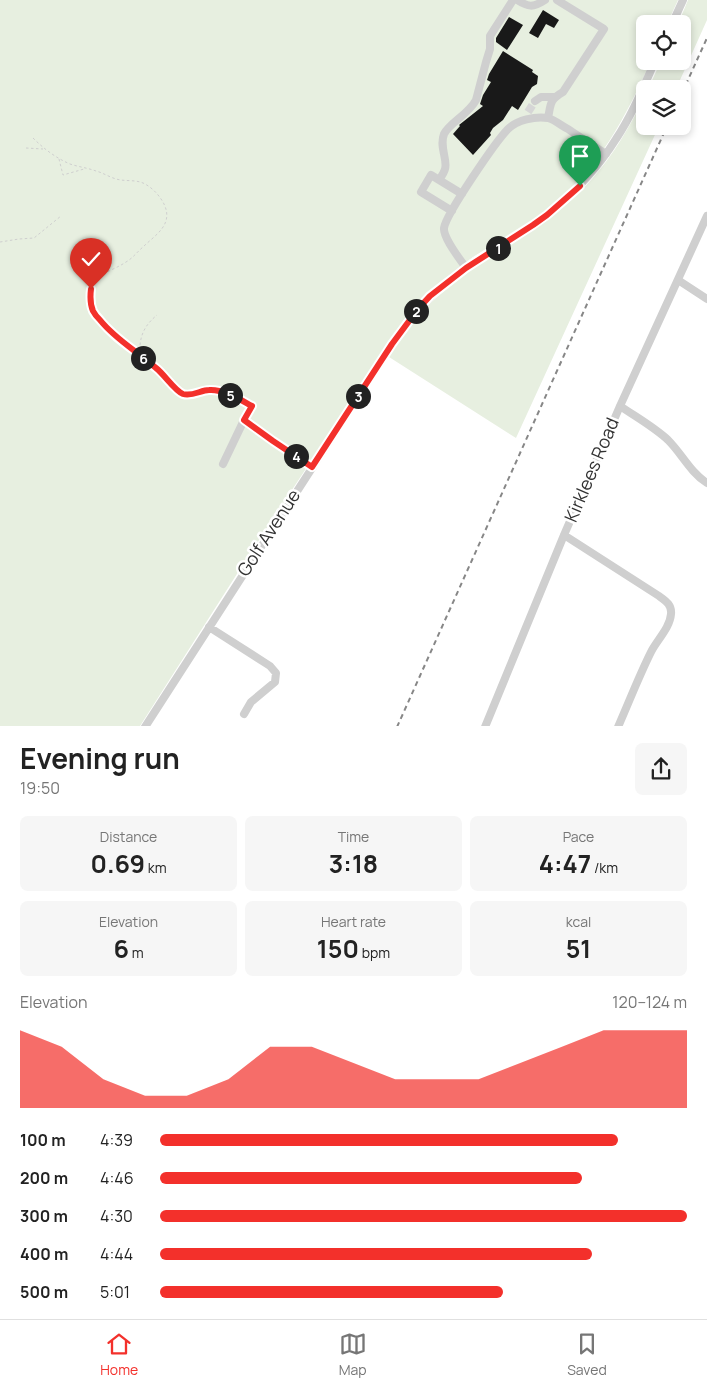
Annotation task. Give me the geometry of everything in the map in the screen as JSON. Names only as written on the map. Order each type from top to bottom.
[{"type":"street","points":[[439,180],[445,169],[442,141],[444,135],[476,100],[490,49],[490,36],[515,0],[524,5],[534,6],[545,0]]},
{"type":"street","points":[[535,101],[541,97],[554,97],[563,92],[604,28],[557,0]]},
{"type":"street","points":[[676,15],[683,0]]},
{"type":"street","name":"Golf Avenue","points":[[145,726],[406,324],[430,296],[466,268],[547,215],[580,186],[606,154],[625,125],[651,70]]},
{"type":"street","points":[[548,118],[554,97]]},
{"type":"street","points":[[466,268],[446,237],[444,228],[462,194],[509,129],[527,116],[548,118],[606,154]]},
{"type":"street","points":[[452,211],[421,192],[431,175],[462,194]]},
{"type":"street","name":"Kirklees Road","points":[[485,726],[620,406],[707,216]]},
{"type":"street","points":[[678,280],[707,299]]},
{"type":"street","points":[[222,392],[252,406],[223,464]]},
{"type":"street","points":[[620,406],[664,436],[692,471],[707,483]]},
{"type":"street","points":[[244,420],[312,467]]},
{"type":"street","points":[[564,535],[660,596],[670,607],[671,618],[668,626],[652,650],[618,726]]},
{"type":"street","points":[[209,627],[270,666],[276,673],[275,682],[251,702],[244,714]]},
{"type":"path","points":[[33,138],[44,149],[69,163],[95,170],[120,180],[142,182],[157,194],[164,204],[166,211],[167,219],[164,226],[131,259],[104,273],[96,280],[91,289],[90,300],[94,312],[114,336],[156,368],[179,392],[185,395],[192,395],[208,389],[222,392]]},
{"type":"path","points":[[26,148],[44,149]]},
{"type":"path","points":[[59,158],[63,175],[85,168]]},
{"type":"path","points":[[0,242],[34,238],[61,216]]},
{"type":"path","points":[[140,365],[140,339],[150,321],[157,315]]},
{"type":"green space","points":[[0,0],[678,0],[671,15],[636,15],[636,70],[647,70],[642,80],[636,80],[636,92],[621,122],[610,140],[583,175],[568,192],[541,214],[473,257],[445,279],[403,321],[242,566],[140,726],[0,726]]},
{"type":"green space","points":[[688,0],[707,0],[707,20],[691,56],[691,15],[682,15]]},
{"type":"green space","points":[[657,70],[685,70],[680,80],[652,80]]},
{"type":"green space","points":[[636,113],[636,135],[655,135],[516,438],[389,357],[412,324],[438,296],[471,270],[547,220],[574,198],[609,158]]},
{"type":"building","points":[[543,10],[559,20],[554,28],[546,24],[538,38],[529,33]]},
{"type":"building","points":[[509,17],[523,25],[507,50],[496,42],[496,38]]},
{"type":"building","points":[[503,51],[533,70],[532,72],[538,76],[537,84],[532,87],[518,110],[512,106],[503,120],[493,128],[490,133],[491,135],[473,155],[453,134],[459,125],[483,106],[480,104],[483,95],[491,82],[487,80],[489,74]]},
{"type":"tunnel","points":[[528,112],[535,101]]},
{"type":"railway","points":[[688,80],[707,38]]},
{"type":"railway","points":[[397,726],[663,135]]},
{"type":"route","points":[[91,289],[90,300],[94,312],[105,326],[114,336],[156,368],[179,392],[185,395],[192,395],[208,389],[214,390],[227,393],[252,406],[244,420],[312,467],[392,344],[430,296],[473,262],[497,249],[547,215],[580,186]]}]
